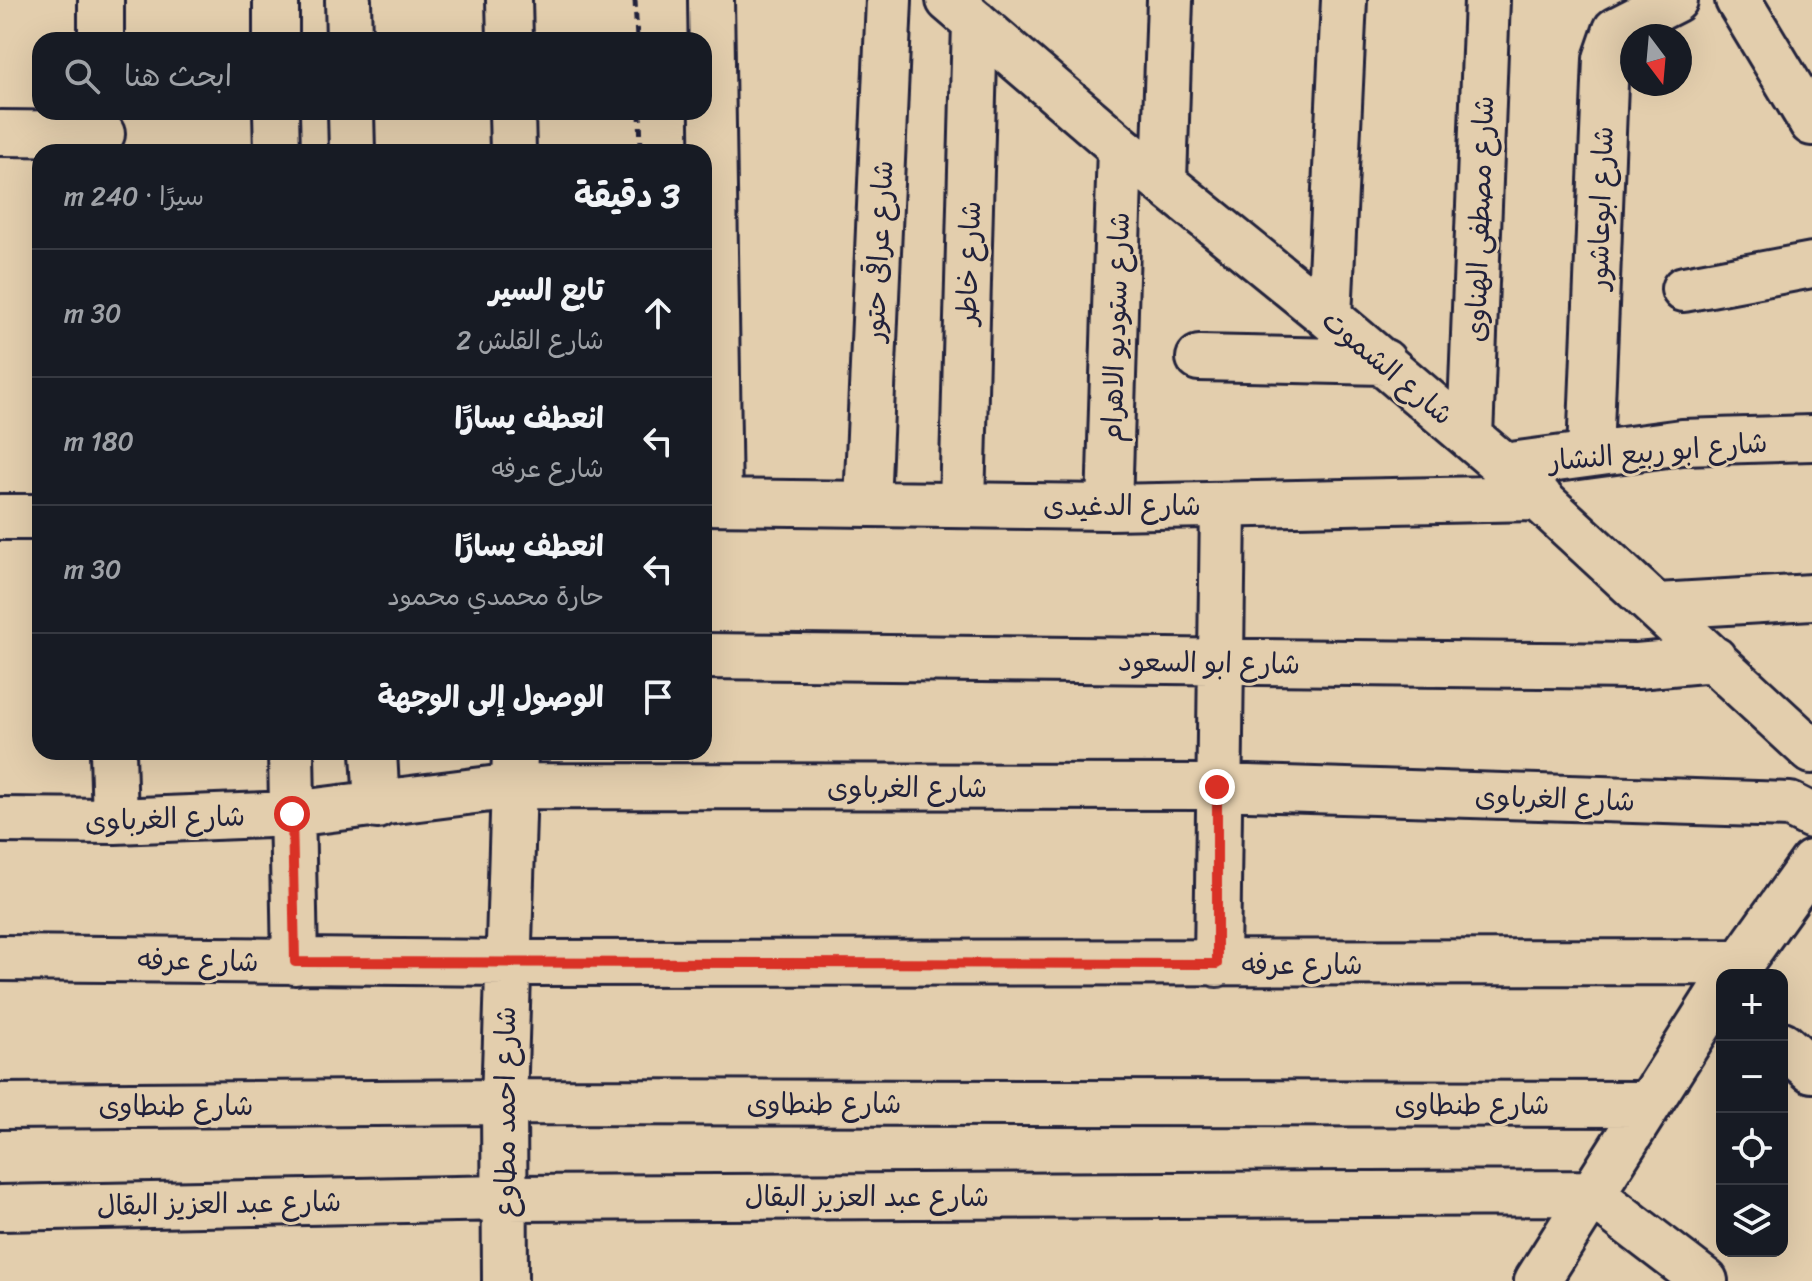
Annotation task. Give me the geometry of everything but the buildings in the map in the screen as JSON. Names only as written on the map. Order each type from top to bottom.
[{"type":"street","points":[[101,0],[101,32]]},
{"type":"street","points":[[276,0],[276,32]]},
{"type":"street","points":[[348,0],[349,32]]},
{"type":"street","points":[[509,0],[510,32]]},
{"type":"street","points":[[711,0],[711,32]]},
{"type":"street","name":"شارع عراقى حتور","points":[[867,503],[889,0]]},
{"type":"street","points":[[1164,180],[1170,0]]},
{"type":"street","points":[[1329,317],[1344,0]]},
{"type":"street","name":"شارع مصطفى الهناوى","points":[[1470,437],[1487,0]]},
{"type":"street","name":"شارع ابوعاشور","points":[[1590,453],[1606,59],[1616,30],[1675,0]]},
{"type":"street","points":[[1738,0],[1812,123]]},
{"type":"street","name":"شارع الشموت","points":[[962,11],[1120,147],[1384,362],[1504,466],[1812,751]]},
{"type":"street","name":"شارع خاطر","points":[[962,11],[962,504]]},
{"type":"street","points":[[276,120],[277,144]]},
{"type":"street","points":[[351,120],[352,144]]},
{"type":"street","points":[[512,120],[513,144]]},
{"type":"street","points":[[711,120],[711,144]]},
{"type":"street","points":[[0,133],[102,133]]},
{"type":"street","name":"شارع ستوديو الاهرام","points":[[1109,507],[1120,147]]},
{"type":"street","points":[[1684,289],[1812,265]]},
{"type":"street","points":[[1199,358],[1384,362]]},
{"type":"street","name":"شارع ابو ربيع النشار","points":[[1504,466],[1682,442],[1812,438]]},
{"type":"street","name":"شارع الدغيدى","points":[[712,502],[1109,507],[1540,498]]},
{"type":"street","points":[[1217,964],[1223,505]]},
{"type":"street","points":[[0,517],[32,517]]},
{"type":"street","points":[[1658,606],[1812,597]]},
{"type":"street","name":"شارع ابو السعود","points":[[712,656],[1637,666],[1714,659]]},
{"type":"street","points":[[113,760],[115,821]]},
{"type":"street","points":[[291,760],[295,962]]},
{"type":"street","points":[[374,760],[377,806]]},
{"type":"street","name":"شارع الغرباوى","points":[[0,820],[115,821],[292,814],[377,806],[514,769],[1790,805],[1812,816]]},
{"type":"street","name":"شارع احمد مطاوع","points":[[505,1281],[504,1102],[514,769]]},
{"type":"street","points":[[1736,969],[1812,863]]},
{"type":"street","name":"شارع عرفه","points":[[0,958],[295,962],[1217,964],[1716,981]]},
{"type":"street","points":[[1537,1281],[1716,998]]},
{"type":"street","points":[[1788,1049],[1812,1070]]},
{"type":"street","name":"شارع طنطاوى","points":[[0,1106],[504,1102],[1647,1104]]},
{"type":"street","points":[[1590,1193],[1705,1281]]},
{"type":"street","name":"شارع عبد العزيز البقال","points":[[0,1208],[505,1198],[1590,1193]]},
{"type":"path","points":[[635,0],[637,32]]},
{"type":"path","points":[[640,120],[641,144]]},
{"type":"route","points":[[292,814],[295,962],[1217,964],[1217,787]]}]
